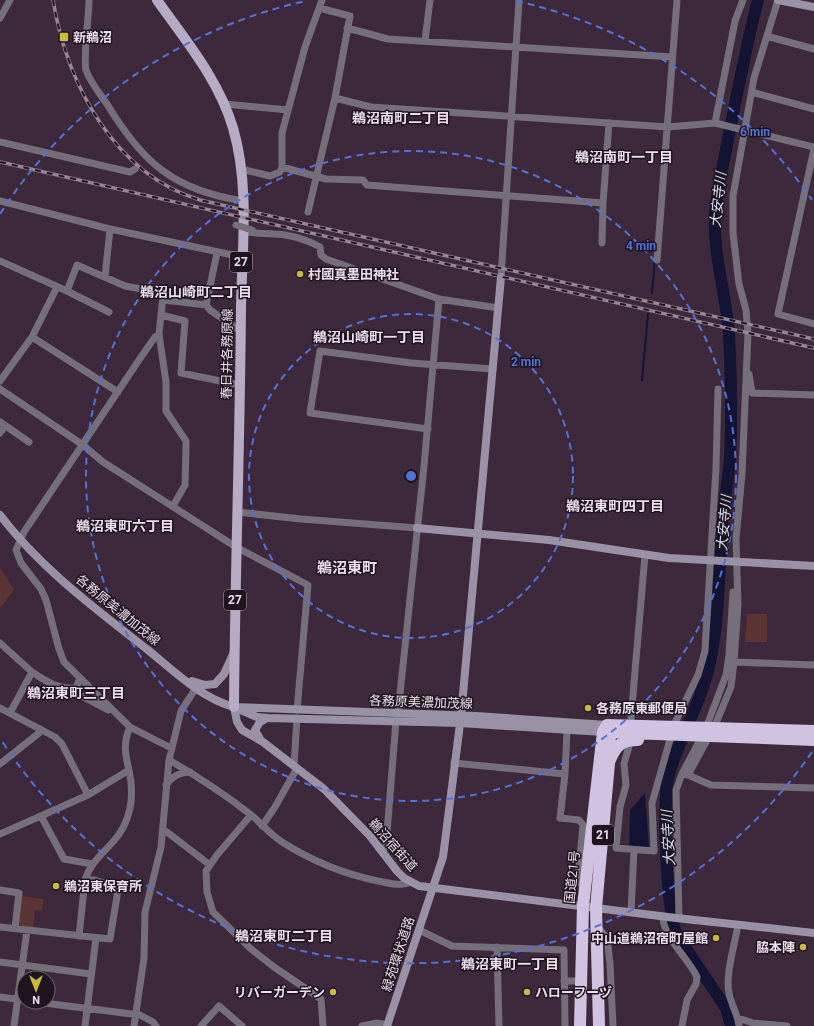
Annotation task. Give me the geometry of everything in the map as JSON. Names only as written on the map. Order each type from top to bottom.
[{"type":"highway","points":[[607,730],[672,732],[814,731]]},
{"type":"highway","name":"国道21号","points":[[599,1026],[596,908],[609,762],[607,730]]},
{"type":"highway","name":"国道21号","points":[[580,1026],[580,981],[584,889],[607,730]]},
{"type":"highway","points":[[609,762],[616,748],[621,742],[627,740],[654,739],[672,732]]},
{"type":"highway","points":[[704,732],[814,740]]},
{"type":"main road","name":"春日井各務原線","points":[[157,0],[213,80],[225,104],[234,130],[241,169],[243,228],[234,707]]},
{"type":"street","points":[[0,18],[10,0]]},
{"type":"street","points":[[90,0],[86,70],[130,141],[165,174],[196,189],[243,201]]},
{"type":"street","points":[[241,169],[272,176],[280,172],[282,167],[282,133],[305,47],[322,0]]},
{"type":"street","points":[[425,41],[430,0]]},
{"type":"street","points":[[501,277],[519,0]]},
{"type":"street","points":[[657,260],[677,0]]},
{"type":"street","points":[[716,123],[735,21],[743,0]]},
{"type":"street","points":[[704,732],[731,687],[738,605],[735,562],[742,474],[747,318],[739,284],[733,233],[734,182],[754,78],[778,0],[814,7]]},
{"type":"street","points":[[308,212],[335,98],[350,16],[319,8]]},
{"type":"street","points":[[348,28],[388,39],[672,57]]},
{"type":"street","points":[[770,37],[814,49]]},
{"type":"street","points":[[755,93],[814,109]]},
{"type":"street","points":[[335,98],[371,107],[668,128],[716,123],[814,148],[778,314],[814,324]]},
{"type":"street","points":[[225,104],[288,110]]},
{"type":"street","points":[[602,243],[603,203],[609,123]]},
{"type":"street","points":[[0,142],[130,172],[135,169]]},
{"type":"street","points":[[282,167],[316,178],[363,180],[367,185],[603,203]]},
{"type":"street","points":[[0,201],[110,229],[242,257]]},
{"type":"street","points":[[243,228],[264,235],[274,234],[312,242],[320,247],[321,255],[326,259],[439,299],[498,308]]},
{"type":"street","points":[[105,277],[110,229]]},
{"type":"street","points":[[206,305],[218,253]]},
{"type":"street","points":[[0,261],[67,291],[109,312]]},
{"type":"street","points":[[67,291],[77,265],[125,286],[158,292],[163,296],[164,300],[159,334],[166,382],[166,411],[186,441],[185,485],[174,506]]},
{"type":"street","name":"緑苑環状道路","points":[[387,1025],[419,930],[431,888],[443,857],[460,720],[501,277]]},
{"type":"street","points":[[0,381],[32,337],[57,287]]},
{"type":"street","points":[[382,851],[386,844],[397,717],[428,429],[439,299]]},
{"type":"street","points":[[164,300],[206,305],[210,310],[241,331]]},
{"type":"street","points":[[161,315],[185,321],[181,373],[240,386]]},
{"type":"street","points":[[159,334],[155,337],[19,538],[16,550],[21,563],[41,589],[46,600],[64,662],[115,714],[130,727],[171,748]]},
{"type":"street","points":[[32,337],[118,392]]},
{"type":"street","points":[[428,429],[310,413],[320,351],[433,365],[493,369]]},
{"type":"street","points":[[746,362],[749,369],[752,393],[814,395]]},
{"type":"street","points":[[0,389],[83,445],[103,462],[236,547],[308,585],[297,714],[295,766],[275,807],[262,826]]},
{"type":"street","points":[[629,746],[624,764],[626,785],[620,806],[616,848],[654,851],[652,803],[672,732],[698,675],[705,651],[712,561],[718,389]]},
{"type":"street","points":[[0,433],[3,424],[29,442]]},
{"type":"street","points":[[237,512],[301,519],[478,532],[549,540],[645,555],[712,561],[814,566]]},
{"type":"street","name":"各務原美濃加茂線","points":[[0,515],[41,561],[92,605],[196,688],[216,700],[245,713],[268,718],[297,714]]},
{"type":"street","points":[[631,718],[645,555]]},
{"type":"street","points":[[677,918],[676,796],[704,732],[726,675],[729,655],[734,582],[737,575]]},
{"type":"street","points":[[0,643],[32,672],[51,685],[68,689],[115,714]]},
{"type":"street","points":[[180,676],[198,684],[215,684],[224,674],[234,652]]},
{"type":"street","points":[[734,662],[814,665]]},
{"type":"street","points":[[10,713],[32,672]]},
{"type":"street","points":[[68,689],[76,688],[80,678]]},
{"type":"street","points":[[134,1026],[144,958],[146,912],[163,829],[166,785],[171,748],[181,711],[196,688]]},
{"type":"street","points":[[92,701],[95,694]]},
{"type":"street","name":"各務原美濃加茂線","points":[[234,707],[297,714],[460,720],[607,730]]},
{"type":"street","name":"鵜沼宿街道","points":[[234,707],[238,724],[242,730],[262,742],[324,789],[351,815],[397,871],[411,882],[424,888],[583,906],[664,917],[814,933]]},
{"type":"street","points":[[0,708],[55,737],[62,744],[88,795]]},
{"type":"street","points":[[262,742],[255,730],[260,722],[268,718]]},
{"type":"street","name":"各務原美濃加茂線","points":[[460,720],[567,731],[607,730]]},
{"type":"street","points":[[79,936],[85,880],[92,864],[122,832],[129,815],[132,783],[125,752],[125,737],[130,727]]},
{"type":"street","points":[[0,764],[39,733],[40,729]]},
{"type":"street","points":[[567,731],[565,774],[560,818],[579,820],[583,825],[578,878],[584,889]]},
{"type":"street","points":[[169,760],[209,783],[251,815],[281,841],[329,867],[359,877],[396,884],[411,882]]},
{"type":"street","points":[[454,763],[565,774]]},
{"type":"street","points":[[0,834],[88,795],[129,770]]},
{"type":"street","points":[[166,785],[173,776],[181,772],[190,772]]},
{"type":"street","points":[[685,774],[711,785],[814,788]]},
{"type":"street","points":[[251,815],[238,828],[206,871],[207,886],[213,912],[251,948],[274,967],[321,999],[323,1026]]},
{"type":"street","points":[[41,816],[64,859],[92,864]]},
{"type":"street","points":[[163,829],[210,865]]},
{"type":"street","points":[[631,912],[634,850]]},
{"type":"street","points":[[0,926],[110,939],[118,890],[116,887],[95,880],[85,880]]},
{"type":"street","points":[[0,890],[19,893],[15,928]]},
{"type":"street","points":[[664,917],[665,925],[673,940],[698,977],[696,984],[687,1000],[682,1026]]},
{"type":"street","points":[[738,925],[729,975],[728,992],[738,1018],[739,1026]]},
{"type":"street","points":[[597,926],[607,938],[610,963],[613,1026]]},
{"type":"street","points":[[23,970],[27,930]]},
{"type":"street","points":[[419,930],[452,946],[497,947],[524,950],[564,950],[565,1026]]},
{"type":"street","points":[[84,1026],[96,938]]},
{"type":"street","points":[[497,947],[499,1026]]},
{"type":"street","points":[[0,962],[91,974]]},
{"type":"street","points":[[564,982],[580,981]]},
{"type":"street","points":[[0,997],[16,999]]},
{"type":"street","points":[[56,1005],[136,1014],[153,1022],[156,1026]]},
{"type":"street","points":[[201,1026],[219,1006],[242,1026]]},
{"type":"street","points":[[14,1026],[18,1010]]},
{"type":"street","points":[[738,1018],[753,1024],[787,1026]]},
{"type":"street","points":[[362,1026],[377,1023],[387,1025]]},
{"type":"shaded area","points":[[0,568],[14,590],[0,608]]},
{"type":"shaded area","points":[[747,614],[767,614],[767,642],[745,642]]},
{"type":"shaded area","points":[[645,793],[649,848],[629,848],[630,810]]},
{"type":"shaded area","points":[[21,896],[44,899],[42,910],[35,911],[33,928],[17,927]]},
{"type":"waterway","name":"大安寺川","points":[[731,1026],[726,1008],[677,935],[673,922],[666,855],[666,807],[669,774],[702,691],[710,662],[715,631],[721,534],[730,458],[731,412],[729,334],[716,245],[715,215],[720,178],[738,87],[758,0]]},
{"type":"waterway","points":[[652,293],[655,260]]},
{"type":"waterway","points":[[642,380],[648,314]]},
{"type":"railway","points":[[53,0],[60,32],[70,63],[83,93],[100,122],[119,147],[143,170],[170,187],[200,200],[814,339]]},
{"type":"railway","points":[[0,162],[814,348]]},
{"type":"place","name":"新鵜沼","points":[[64,37]]},
{"type":"place","name":"村國真墨田神社","points":[[300,274]]},
{"type":"place","name":"各務原東郵便局","points":[[588,708]]},
{"type":"place","name":"鵜沼東保育所","points":[[56,886]]},
{"type":"place","name":"中山道鵜沼宿町屋館","points":[[716,938]]},
{"type":"place","name":"脇本陣","points":[[803,947]]},
{"type":"place","name":"リバーガーデン","points":[[333,992]]},
{"type":"place","name":"ハローフーヅ","points":[[527,992]]},
{"type":"district","name":"鵜沼南町二丁目","points":[[401,118]]},
{"type":"district","name":"鵜沼南町一丁目","points":[[624,157]]},
{"type":"district","name":"鵜沼山崎町二丁目","points":[[196,292]]},
{"type":"district","name":"鵜沼山崎町一丁目","points":[[369,337]]},
{"type":"district","name":"鵜沼東町四丁目","points":[[615,506]]},
{"type":"district","name":"鵜沼東町六丁目","points":[[125,526]]},
{"type":"district","name":"鵜沼東町","points":[[347,568]]},
{"type":"district","name":"鵜沼東町三丁目","points":[[76,693]]},
{"type":"district","name":"鵜沼東町二丁目","points":[[284,936]]},
{"type":"district","name":"鵜沼東町一丁目","points":[[510,964]]}]
